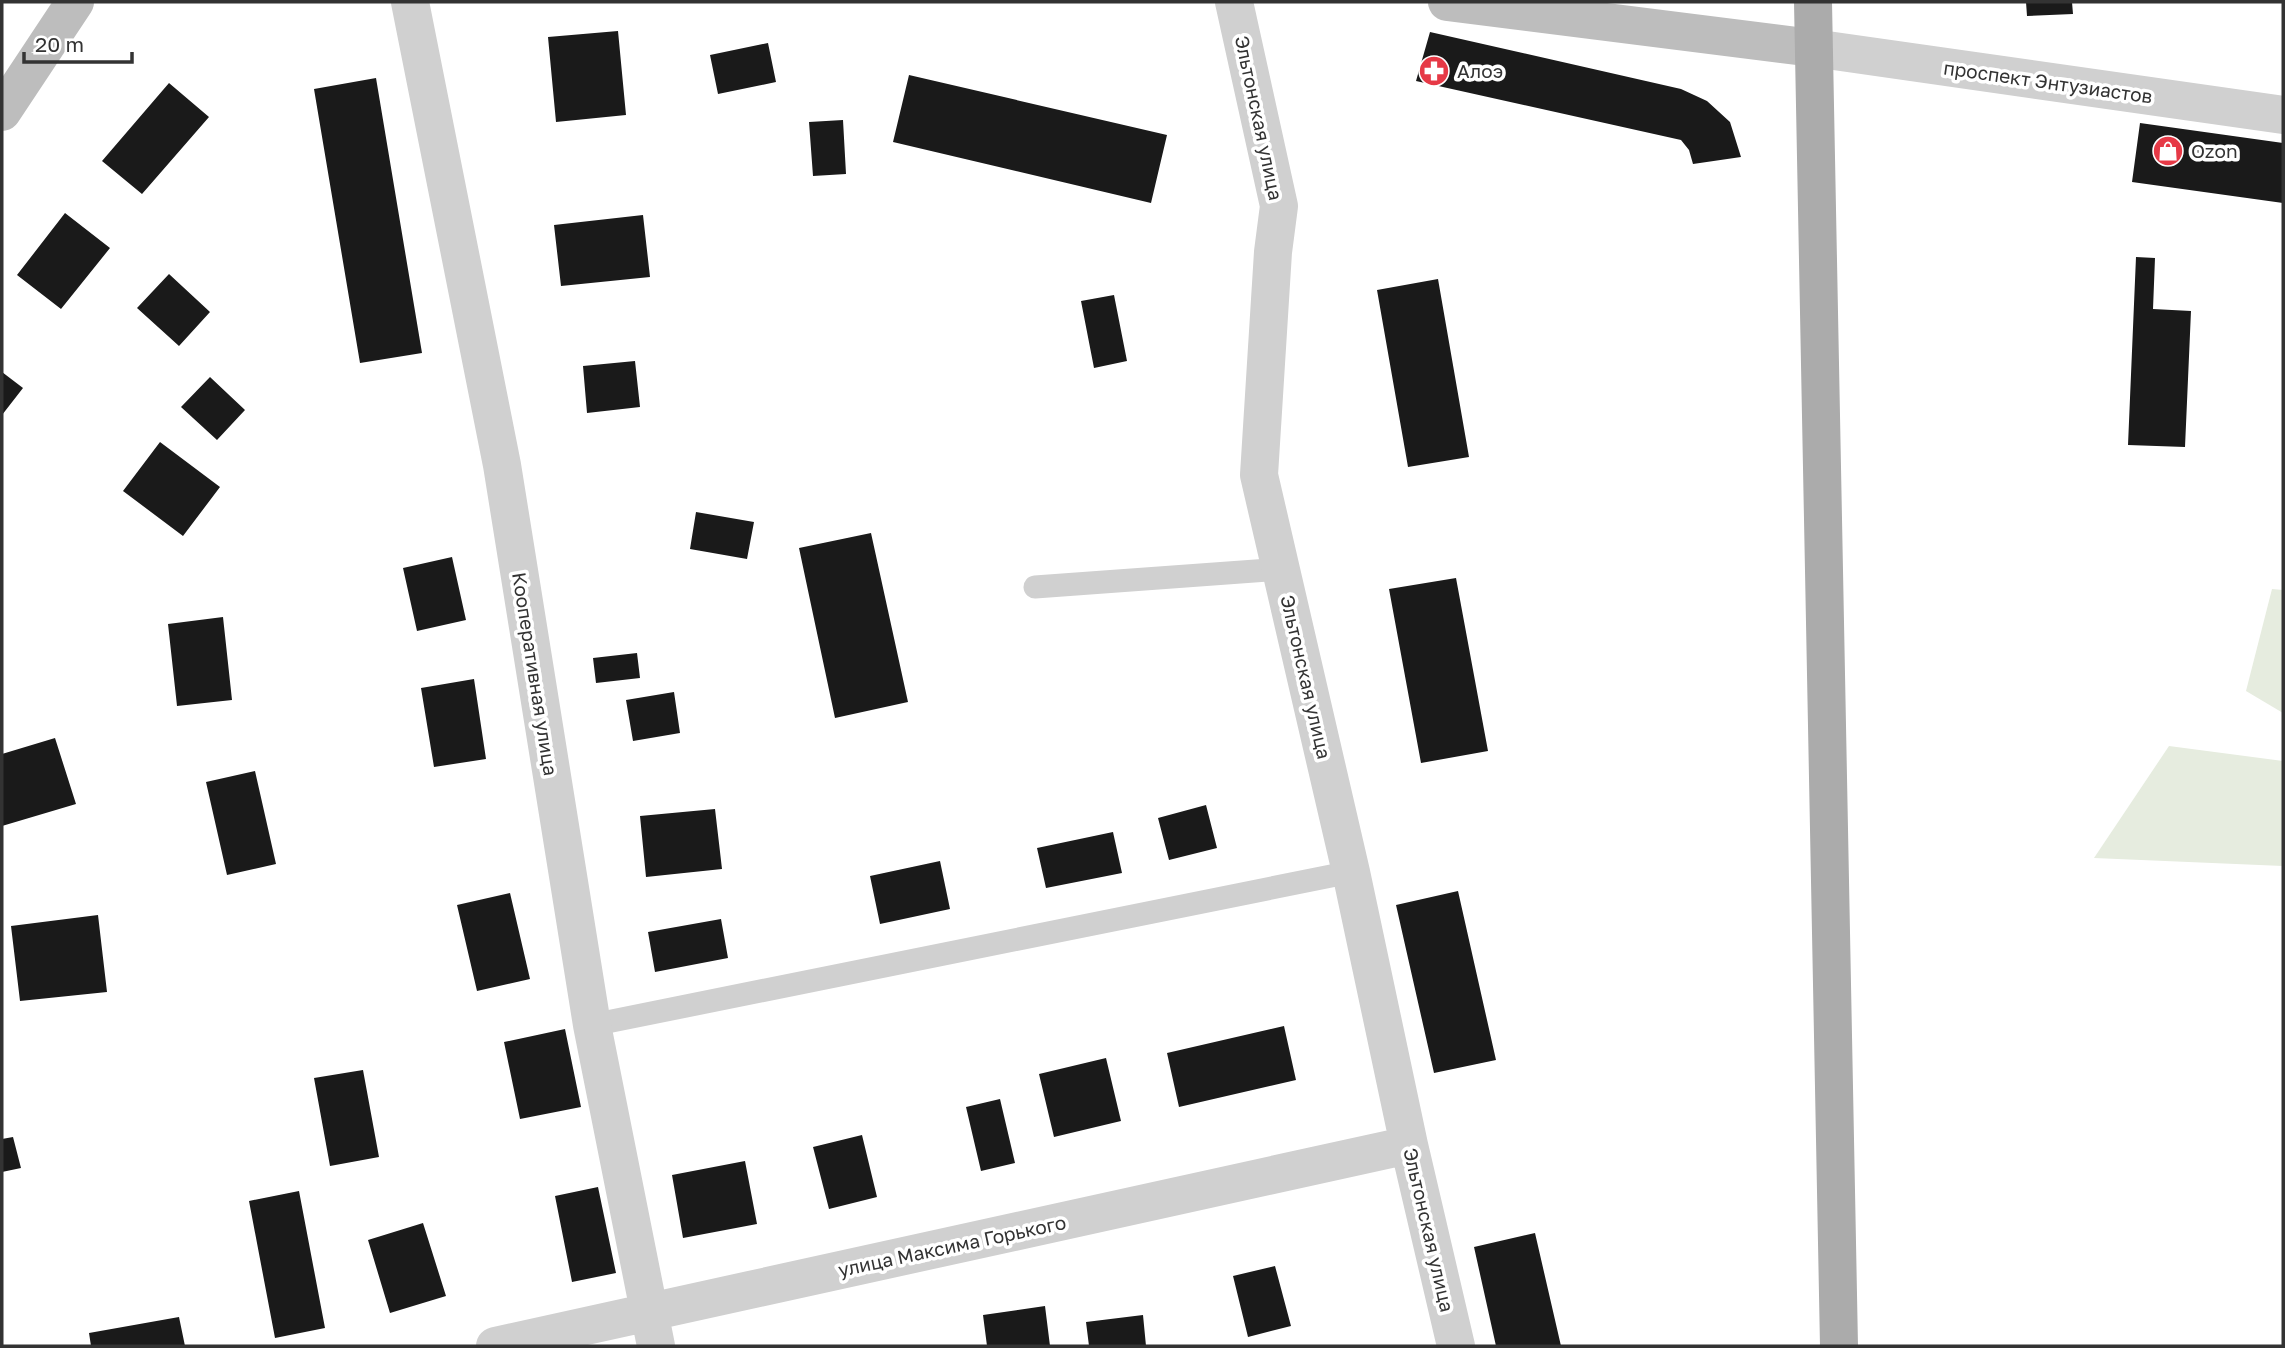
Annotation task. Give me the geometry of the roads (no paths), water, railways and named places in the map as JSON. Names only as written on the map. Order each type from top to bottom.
[{"type":"main road","points":[[1813,2],[1839,1346]]},
{"type":"street","points":[[2,112],[75,2]]},
{"type":"street","name":"Кооперативная улица","points":[[410,2],[502,464],[592,1025],[652,1329]]},
{"type":"street","name":"Эльтонская улица","points":[[1234,2],[1279,206],[1273,252],[1259,475],[1351,872],[1409,1145],[1456,1346]]},
{"type":"street","points":[[1447,2],[1813,48]]},
{"type":"street","name":"проспект Энтузиастов","points":[[1813,48],[2283,116]]},
{"type":"street","name":"улица Максима Горького","points":[[495,1346],[652,1329],[1409,1145]]},
{"type":"lane","points":[[1035,587],[1281,569]]},
{"type":"lane","points":[[592,1025],[1351,872]]},
{"type":"place","name":"Алоэ","points":[[1434,71]]},
{"type":"place","name":"Ozon","points":[[2168,151]]}]
